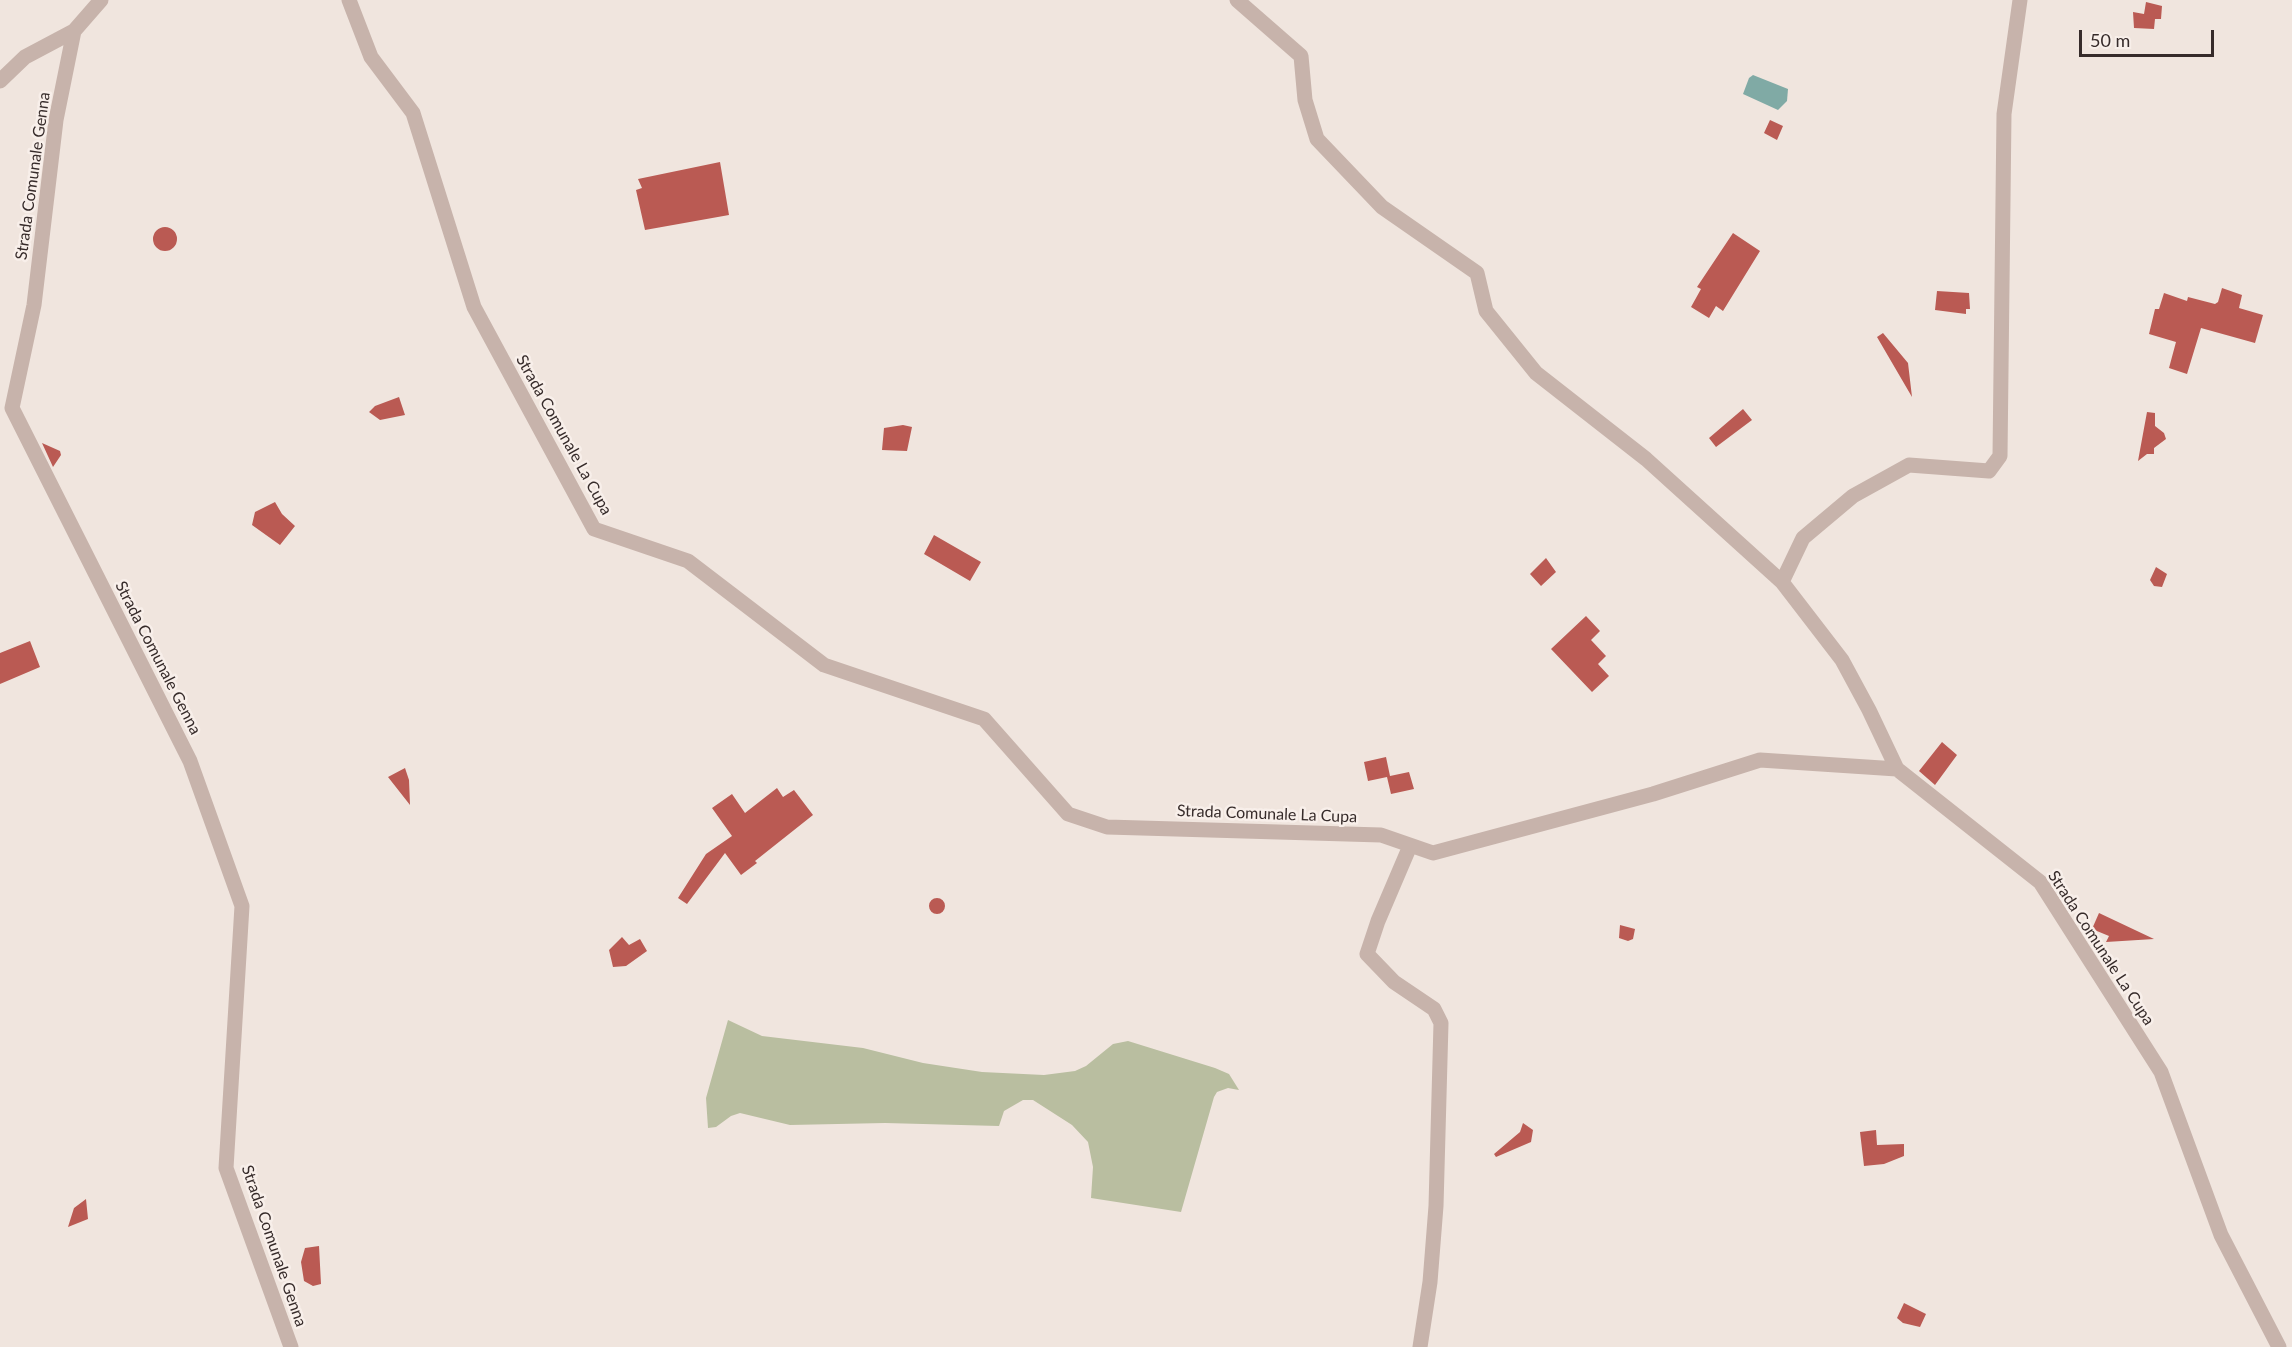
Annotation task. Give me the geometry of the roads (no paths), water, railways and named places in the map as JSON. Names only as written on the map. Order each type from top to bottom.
[{"type":"street","name":"Strada Comunale Genna","points":[[101,0],[74,31],[56,120],[34,305],[12,408],[190,761],[242,906],[226,1168],[291,1347]]},
{"type":"street","name":"Strada Comunale La Cupa","points":[[350,0],[371,57],[412,113],[474,307],[594,529],[688,561],[824,666],[984,719],[1068,814],[1107,827],[1381,835],[1432,853],[1653,794],[1760,760],[1897,769],[2040,882],[2161,1072],[2221,1235],[2279,1347]]},
{"type":"street","points":[[1237,0],[1301,56],[1305,100],[1317,139],[1382,207],[1477,273],[1486,311],[1536,373],[1646,459],[1782,582],[1842,660],[1897,769]]},
{"type":"street","points":[[1782,582],[1803,538],[1852,496],[1909,465],[1989,471],[2000,456],[2004,114],[2020,0]]},
{"type":"street","points":[[0,81],[25,57],[74,31]]},
{"type":"street","points":[[1410,846],[1378,921],[1367,954],[1394,982],[1434,1009],[1441,1023],[1436,1206],[1430,1282],[1420,1347]]},
{"type":"water","points":[[1753,75],[1788,89],[1787,101],[1778,110],[1743,94],[1749,78]]}]
